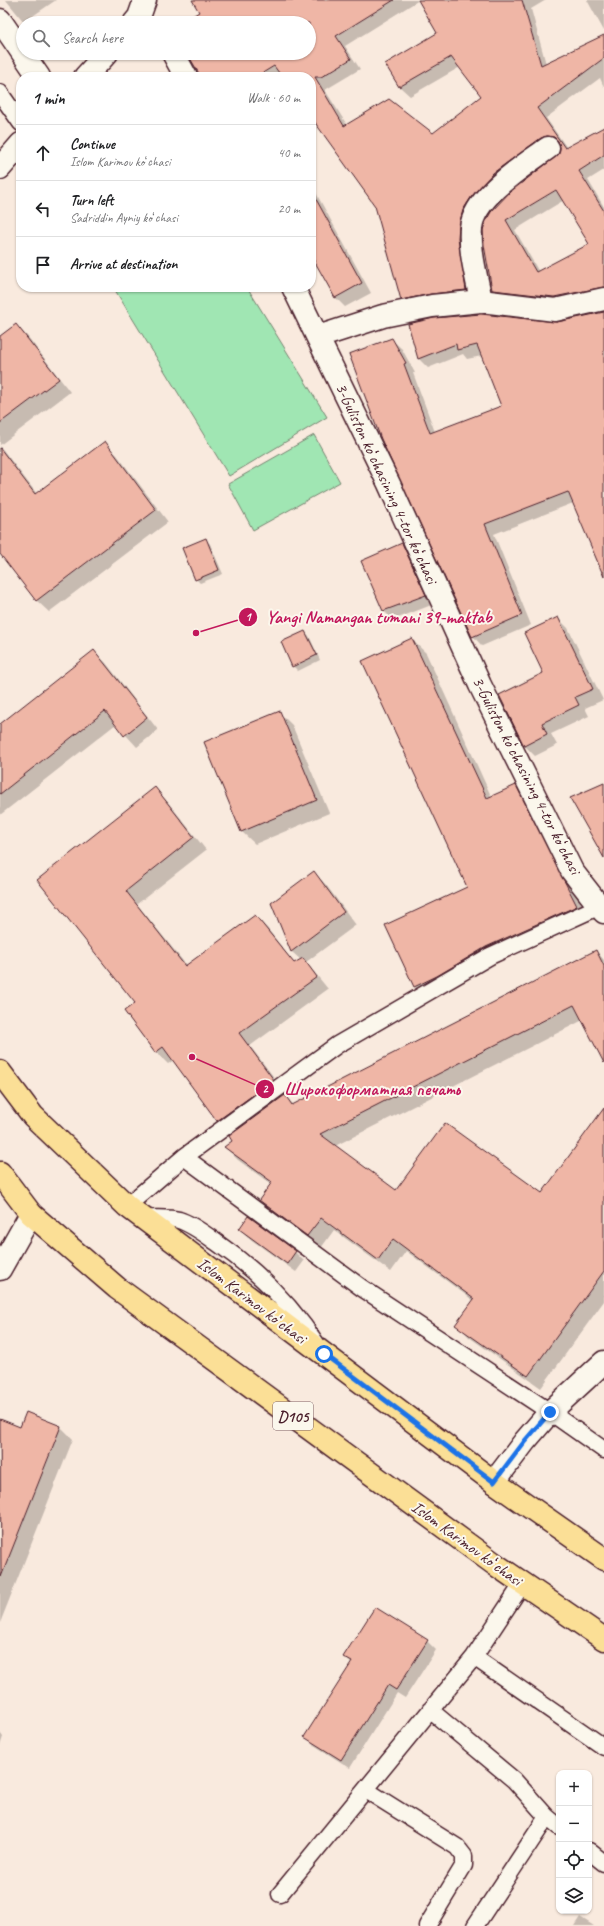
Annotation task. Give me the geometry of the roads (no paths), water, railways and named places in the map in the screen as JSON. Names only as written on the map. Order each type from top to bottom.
[{"type":"main road","name":"Islom Karimov koʻchasi","points":[[0,1072],[33,1116],[134,1212],[494,1482],[604,1559]]},
{"type":"main road","name":"Islom Karimov koʻchasi","points":[[0,1173],[31,1214],[117,1288],[523,1584],[604,1639]]},
{"type":"street","points":[[0,20],[16,44]]},
{"type":"street","points":[[27,60],[35,72]]},
{"type":"street","points":[[90,72],[101,60]]},
{"type":"street","points":[[177,60],[183,72]]},
{"type":"street","points":[[481,301],[471,244],[471,227],[478,210],[485,199],[513,174],[548,148]]},
{"type":"street","points":[[0,168],[16,150]]},
{"type":"street","name":"3-Guliston koʻchasining 4-tor koʻchasi","points":[[296,292],[389,484],[480,685],[572,871],[602,909]]},
{"type":"street","points":[[318,337],[383,316],[432,306],[481,301],[555,310],[604,299]]},
{"type":"street","points":[[0,1269],[31,1214]]},
{"type":"street","points":[[494,1482],[525,1441],[550,1412],[604,1362]]},
{"type":"lane","points":[[0,93],[16,116]]},
{"type":"lane","points":[[134,1212],[184,1157],[337,1045],[490,956],[602,909]]},
{"type":"lane","points":[[184,1157],[362,1288],[550,1412],[604,1450]]},
{"type":"lane","points":[[280,1894],[474,1657],[523,1584]]},
{"type":"lane","points":[[474,1657],[604,1747]]},
{"type":"lane","points":[[430,1710],[514,1780],[553,1822],[475,1926]]},
{"type":"lane","points":[[366,1790],[457,1847],[464,1856],[464,1865],[427,1926]]},
{"type":"lane","points":[[592,1853],[604,1863]]},
{"type":"place","name":"Yangi Namangan tumani 39-maktab","points":[[196,633]]},
{"type":"place","name":"Широкоформатная печать","points":[[192,1057]]}]
